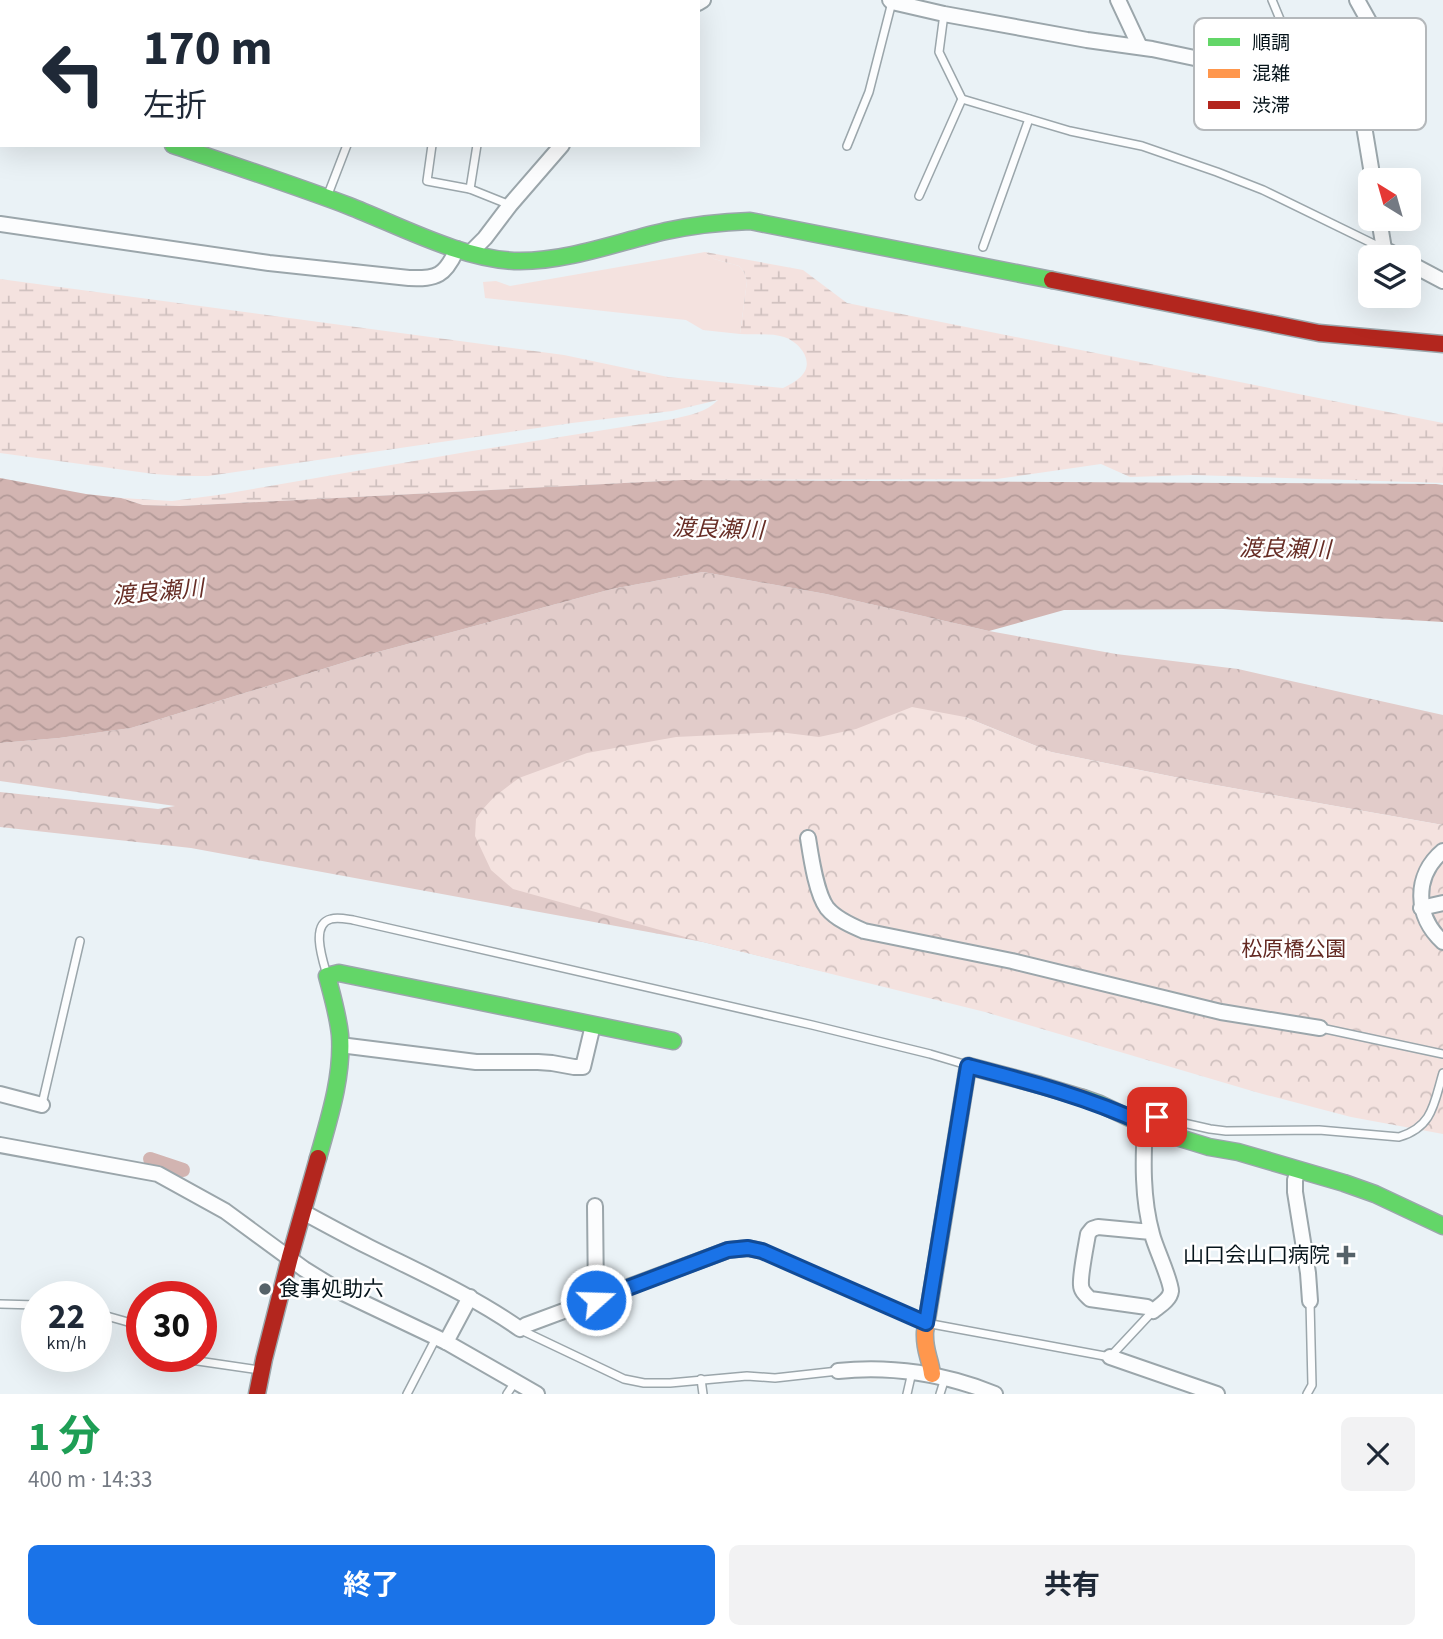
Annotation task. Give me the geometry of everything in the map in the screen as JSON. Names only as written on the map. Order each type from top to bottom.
[{"type":"street","points":[[1118,0],[1140,47]]},
{"type":"street","points":[[1357,0],[1367,18]]},
{"type":"street","points":[[891,1],[944,14],[1194,58]]},
{"type":"street","points":[[1365,130],[1371,168]]},
{"type":"street","points":[[179,147],[326,198],[464,251],[505,260],[524,261],[560,256],[701,224],[750,222],[1319,333],[1443,344]]},
{"type":"street","points":[[0,224],[269,263],[429,279],[439,275],[453,259],[485,238],[560,147]]},
{"type":"street","points":[[1421,269],[1443,281]]},
{"type":"street","points":[[808,838],[818,886],[827,908],[843,921],[864,931],[1012,961],[1221,1012],[1320,1028]]},
{"type":"street","points":[[1443,851],[1430,863],[1421,892],[1421,908],[1427,924],[1443,942]]},
{"type":"street","points":[[1430,863],[1443,872]]},
{"type":"street","points":[[1421,908],[1443,903]]},
{"type":"street","points":[[257,1394],[260,1370],[337,1077],[340,1045],[337,1013],[327,976],[339,973],[673,1041]]},
{"type":"street","points":[[340,1045],[476,1062],[538,1062],[574,1067],[583,1066],[593,1025]]},
{"type":"street","points":[[939,1376],[931,1366],[924,1346],[926,1323],[968,1066],[1100,1104],[1157,1131],[1238,1152],[1375,1194],[1443,1226]]},
{"type":"street","points":[[0,1094],[42,1105]]},
{"type":"street","points":[[1145,1124],[1145,1191],[1151,1233],[1171,1293],[1168,1299],[1153,1311],[1147,1307],[1090,1299],[1081,1286],[1088,1234],[1092,1229],[1098,1227],[1151,1233]]},
{"type":"street","points":[[0,1145],[158,1174],[225,1212],[304,1269],[343,1293],[441,1340],[511,1388],[537,1394]]},
{"type":"street","points":[[1298,1170],[1295,1192],[1310,1301]]},
{"type":"street","points":[[595,1206],[596,1300]]},
{"type":"street","points":[[303,1212],[470,1297],[520,1329],[728,1250],[748,1248],[762,1251]]},
{"type":"street","points":[[441,1340],[470,1297]]},
{"type":"street","points":[[1111,1357],[1217,1394]]},
{"type":"street","points":[[838,1371],[912,1371],[939,1376],[995,1394]]},
{"type":"lane","points":[[1272,0],[1279,18]]},
{"type":"lane","points":[[846,146],[869,92],[891,1]]},
{"type":"lane","points":[[944,14],[939,52],[962,99],[1070,131],[1142,146],[1217,172],[1263,190],[1376,245]]},
{"type":"lane","points":[[919,195],[962,99]]},
{"type":"lane","points":[[983,247],[1029,119]]},
{"type":"lane","points":[[326,198],[346,147]]},
{"type":"lane","points":[[432,147],[427,181],[470,189],[510,205]]},
{"type":"lane","points":[[470,189],[477,147]]},
{"type":"lane","points":[[327,976],[319,946],[321,927],[331,919],[353,920],[812,1025],[968,1066]]},
{"type":"lane","points":[[42,1105],[80,941]]},
{"type":"lane","points":[[1320,1028],[1443,1055]]},
{"type":"lane","points":[[1145,1124],[1157,1117],[1226,1131],[1319,1130],[1399,1137],[1411,1133],[1427,1121],[1443,1073]]},
{"type":"lane","points":[[762,1251],[926,1323],[1111,1357],[1153,1311]]},
{"type":"lane","points":[[1307,1394],[1312,1385],[1310,1301]]},
{"type":"lane","points":[[0,1304],[21,1305]]},
{"type":"lane","points":[[520,1329],[624,1379],[644,1383],[747,1376],[775,1378],[838,1371]]},
{"type":"lane","points":[[407,1394],[441,1340]]},
{"type":"lane","points":[[217,1364],[260,1370]]},
{"type":"lane","points":[[907,1394],[912,1371]]},
{"type":"lane","points":[[939,1376],[940,1394]]},
{"type":"lane","points":[[701,1379],[703,1394]]},
{"type":"green space","points":[[705,252],[714,259],[739,266],[744,272],[747,281],[740,334],[703,330],[686,320],[485,298],[483,282],[496,281],[510,286]]},
{"type":"green space","points":[[705,252],[803,270],[847,303],[1443,423],[1443,483],[1193,475],[1130,477],[1101,464],[997,479],[682,480],[180,506],[143,505],[121,498],[172,501],[218,495],[673,419],[703,410],[718,400],[672,411],[208,476],[154,474],[0,453],[0,279],[564,355],[668,377],[783,388],[796,381],[807,366],[802,350],[784,337],[740,334],[747,281],[744,272],[739,266],[714,259]]},
{"type":"green space","points":[[703,572],[826,594],[989,631],[1116,654],[1238,669],[1443,715],[1443,825],[1204,783],[1051,752],[965,717],[830,973],[703,942],[191,848],[0,827],[0,792],[158,809],[175,806],[0,781],[0,743],[131,728],[378,652],[612,589]]},
{"type":"green space","name":"松原橋公園","points":[[912,707],[965,717],[1051,752],[1204,783],[1443,825],[1443,1134],[1351,1117],[1259,1093],[985,1012],[703,942],[513,889],[491,870],[475,836],[476,819],[483,809],[519,778],[587,753],[676,737],[779,732],[819,737],[856,729]]},
{"type":"water","name":"渡良瀬川","points":[[0,478],[121,498],[143,505],[180,506],[682,480],[1436,484],[1443,485],[1443,622],[1223,609],[1064,610],[989,631],[826,594],[703,572],[612,589],[378,652],[131,728],[0,743]]},
{"type":"waterway","points":[[150,1159],[183,1170]]},
{"type":"traffic: fast","points":[[179,147],[349,206],[455,249],[499,259],[520,261],[557,258],[676,229],[750,221],[1052,280]]},
{"type":"traffic: fast","points":[[318,1158],[334,1097],[340,1050],[338,1020],[327,976],[339,973],[673,1041]]},
{"type":"traffic: fast","points":[[1083,1098],[1157,1131],[1209,1147],[1238,1152],[1375,1194],[1443,1226]]},
{"type":"traffic: slow","points":[[932,1374],[925,1332],[968,1066],[1083,1098]]},
{"type":"traffic: jam","points":[[1052,280],[1319,333],[1443,344]]},
{"type":"traffic: jam","points":[[257,1394],[290,1257],[318,1158]]},
{"type":"place","name":"山口会山口病院","points":[[1346,1255]]},
{"type":"place","name":"食事処助六","points":[[265,1289]]},
{"type":"route","points":[[596,1300],[728,1250],[748,1248],[762,1251],[926,1323],[968,1066],[1100,1104],[1145,1124],[1157,1117]]}]
